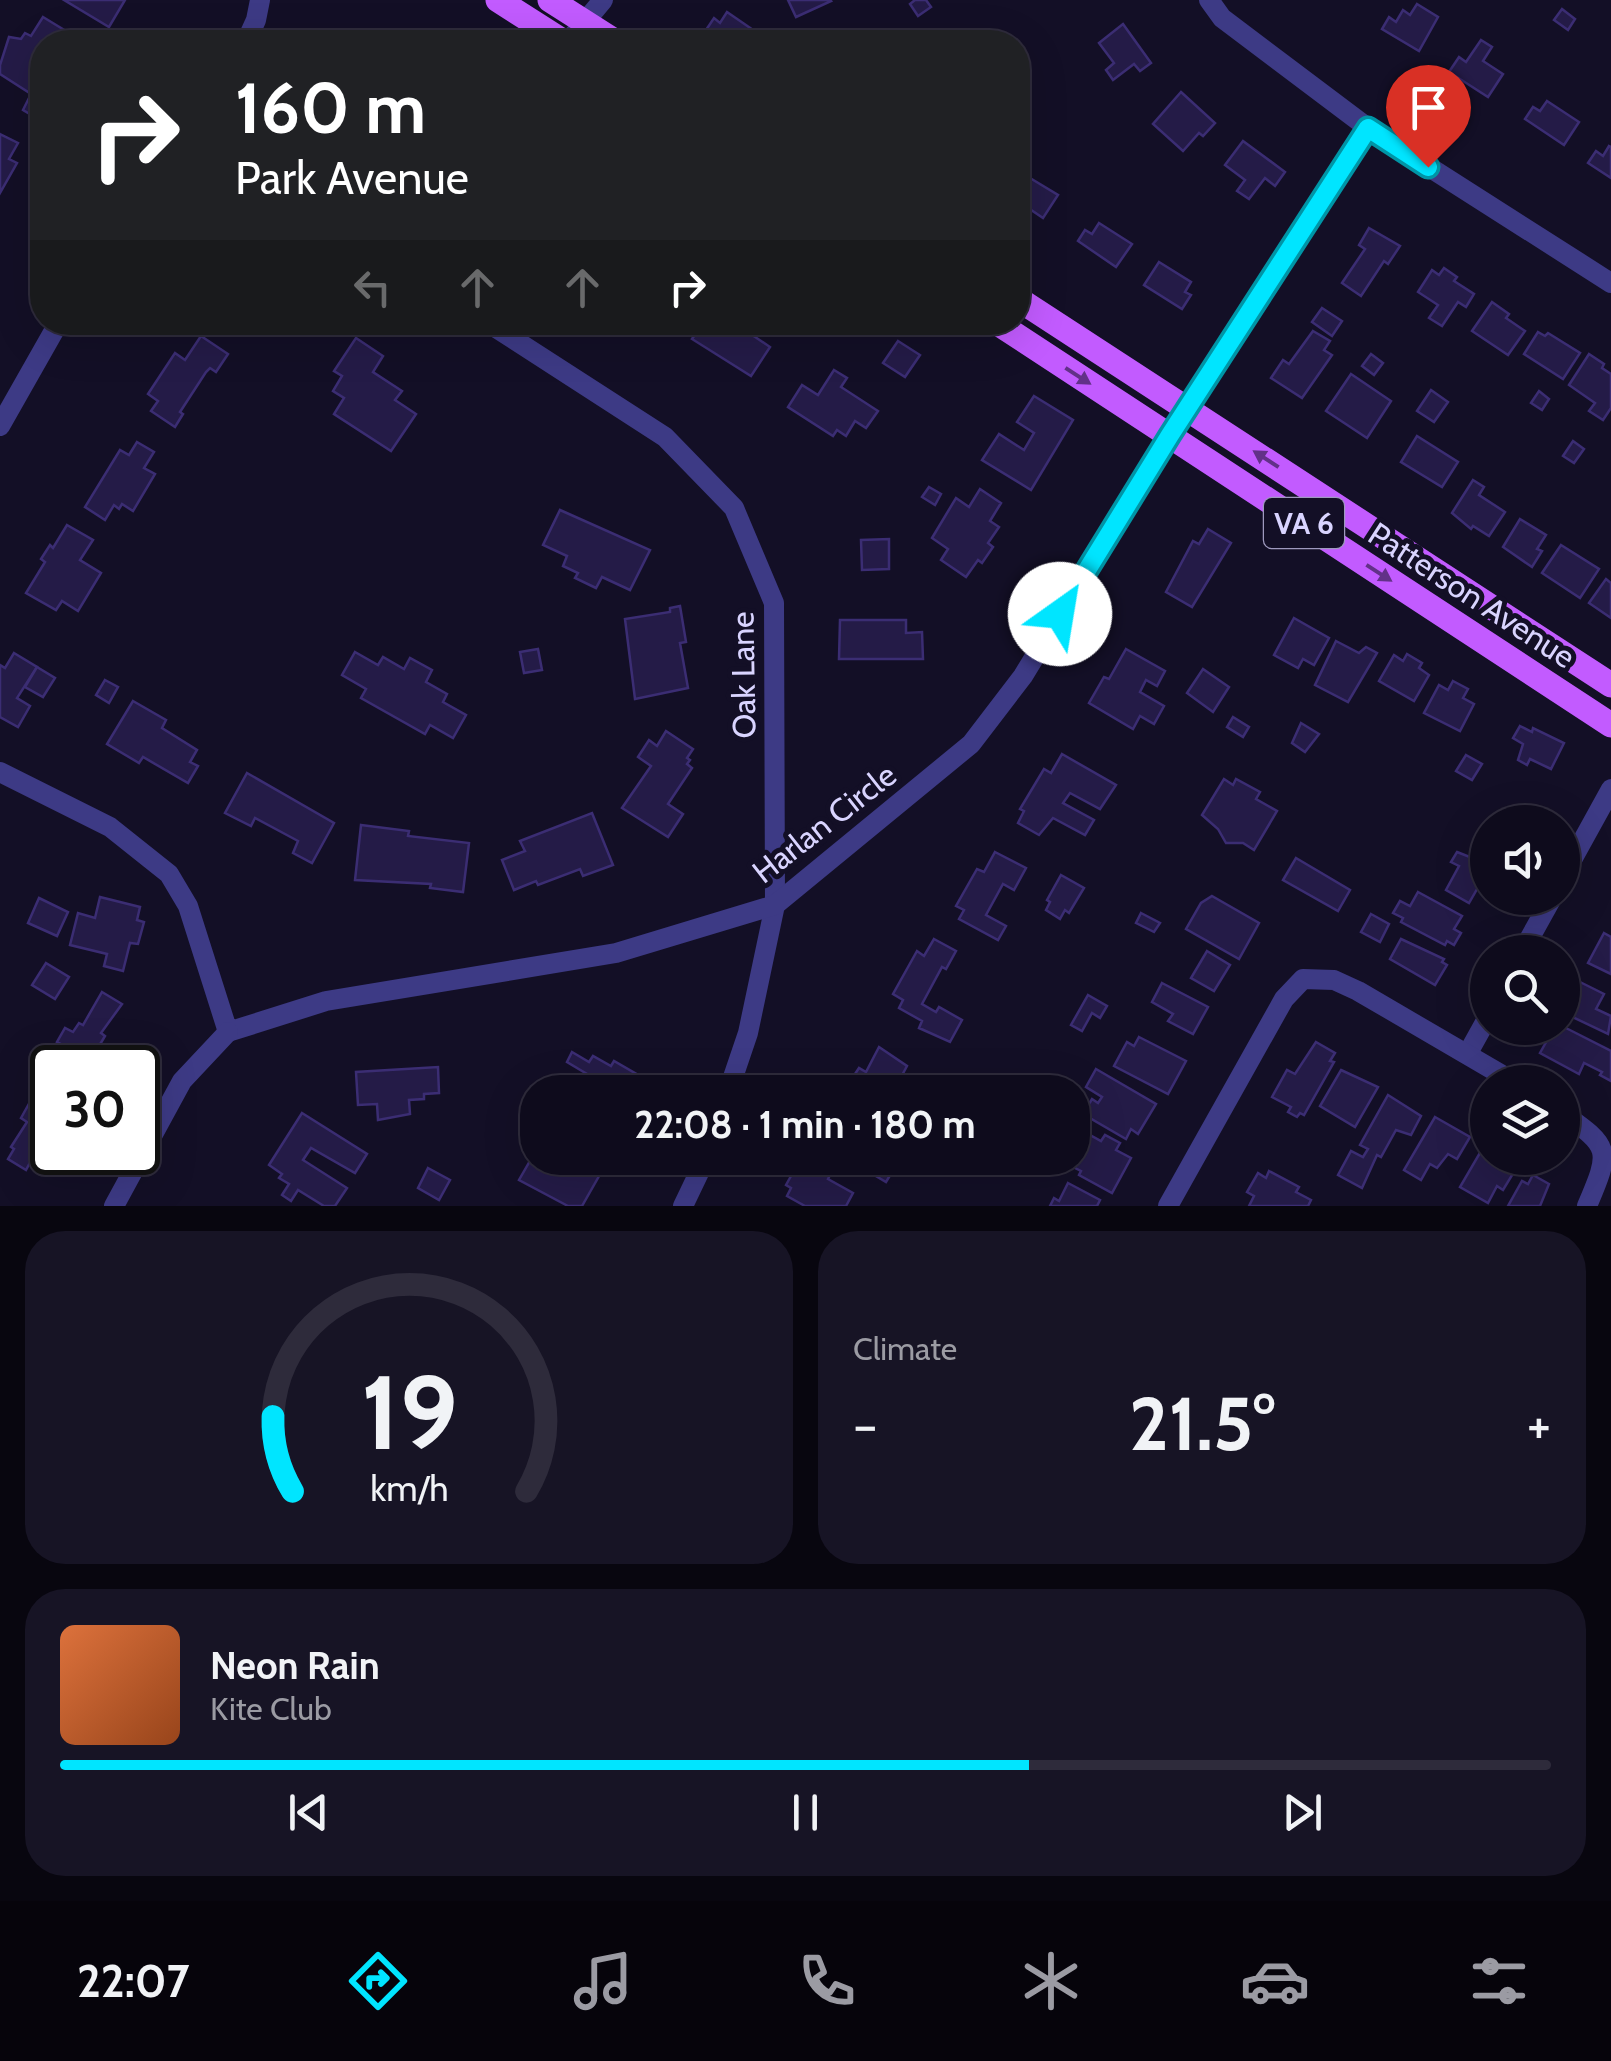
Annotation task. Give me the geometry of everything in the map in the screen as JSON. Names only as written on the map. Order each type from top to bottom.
[{"type":"main road","points":[[498,0],[560,30]]},
{"type":"main road","points":[[550,0],[568,30]]},
{"type":"main road","name":"Patterson Avenue","points":[[1030,307],[1611,685]]},
{"type":"main road","name":"Patterson Avenue","points":[[1016,335],[1611,725]]},
{"type":"street","points":[[251,30],[260,0]]},
{"type":"street","points":[[577,30],[602,0]]},
{"type":"street","points":[[1209,0],[1222,18],[1368,128],[1611,284]]},
{"type":"street","name":"Harlan Circle","points":[[228,1032],[326,1000],[616,954],[775,905],[971,744],[1023,676],[1170,435],[1368,128]]},
{"type":"street","points":[[0,426],[52,335]]},
{"type":"street","name":"Oak Lane","points":[[506,335],[666,437],[734,508],[774,603],[775,905],[748,1033],[734,1075]]},
{"type":"street","points":[[0,772],[110,827],[168,874],[188,906],[228,1032],[182,1082],[114,1206]]},
{"type":"street","points":[[1580,845],[1611,789]]},
{"type":"street","points":[[1168,1206],[1284,999],[1303,979],[1334,980],[1358,990],[1487,1065]]},
{"type":"street","points":[[1468,1053],[1472,1045]]},
{"type":"street","points":[[1580,1125],[1594,1134],[1606,1150],[1606,1171],[1587,1206]]},
{"type":"street","points":[[683,1206],[698,1175]]},
{"type":"building","points":[[64,0],[125,0],[109,27]]},
{"type":"building","points":[[788,0],[830,0],[831,1],[796,17]]},
{"type":"building","points":[[926,0],[931,7],[918,16],[910,4]]},
{"type":"building","points":[[1417,4],[1438,17],[1419,51],[1382,29],[1389,17],[1396,22],[1403,10],[1410,15]]},
{"type":"building","points":[[1562,9],[1575,19],[1568,30],[1554,20]]},
{"type":"building","points":[[727,12],[753,30],[706,30],[714,18],[720,23]]},
{"type":"building","points":[[43,17],[64,30],[35,30]]},
{"type":"building","points":[[1123,24],[1151,63],[1140,71],[1134,64],[1113,80],[1106,70],[1114,63],[1099,43]]},
{"type":"building","points":[[25,33],[30,36],[30,93],[0,74],[9,37],[21,39]]},
{"type":"building","points":[[1481,40],[1492,47],[1483,61],[1503,74],[1488,97],[1449,72],[1459,57],[1466,62]]},
{"type":"building","points":[[1181,92],[1215,123],[1203,136],[1199,133],[1183,151],[1153,124]]},
{"type":"building","points":[[30,96],[30,114],[23,110]]},
{"type":"building","points":[[1547,101],[1579,122],[1564,145],[1525,119],[1533,107],[1540,111]]},
{"type":"building","points":[[0,134],[18,143],[9,159],[17,163],[0,193]]},
{"type":"building","points":[[1243,141],[1285,172],[1275,186],[1265,178],[1249,199],[1237,191],[1245,180],[1225,165]]},
{"type":"building","points":[[1609,146],[1611,178],[1588,163],[1596,151],[1603,156]]},
{"type":"building","points":[[1030,178],[1058,195],[1043,218],[1030,209]]},
{"type":"building","points":[[1099,223],[1132,244],[1116,267],[1078,241],[1085,230],[1092,234]]},
{"type":"building","points":[[1369,228],[1400,246],[1388,264],[1384,261],[1361,296],[1342,283],[1365,249],[1359,245]]},
{"type":"building","points":[[1159,262],[1191,282],[1185,292],[1191,295],[1182,309],[1144,285]]},
{"type":"building","points":[[1444,268],[1457,277],[1454,281],[1474,294],[1466,307],[1458,302],[1442,326],[1429,318],[1438,305],[1418,292],[1432,270],[1439,275]]},
{"type":"building","points":[[1492,302],[1525,331],[1508,355],[1472,331]]},
{"type":"building","points":[[1322,308],[1342,321],[1332,336],[1312,322]]},
{"type":"building","points":[[1313,331],[1330,341],[1324,350],[1332,355],[1302,398],[1271,378],[1283,360],[1289,364]]},
{"type":"building","points":[[1538,332],[1545,336],[1548,333],[1580,353],[1563,379],[1524,354]]},
{"type":"building","points":[[695,335],[752,335],[770,347],[751,376],[692,339]]},
{"type":"building","points":[[201,336],[228,354],[216,372],[210,368],[206,372],[180,412],[183,414],[175,427],[151,411],[158,401],[148,394],[175,353],[185,360]]},
{"type":"building","points":[[356,338],[383,356],[373,372],[402,391],[395,400],[416,414],[391,451],[334,414],[344,398],[333,391],[342,376],[334,371]]},
{"type":"building","points":[[898,341],[920,355],[905,377],[883,363]]},
{"type":"building","points":[[1371,354],[1383,363],[1374,375],[1362,366]]},
{"type":"building","points":[[1589,354],[1611,374],[1611,408],[1603,420],[1589,411],[1595,403],[1569,385]]},
{"type":"building","points":[[834,370],[847,378],[841,387],[878,411],[866,428],[855,421],[846,436],[837,430],[833,436],[788,407],[802,385],[818,395]]},
{"type":"building","points":[[1351,374],[1391,401],[1367,438],[1326,411]]},
{"type":"building","points":[[1431,390],[1448,402],[1434,422],[1417,411]]},
{"type":"building","points":[[1539,391],[1549,399],[1542,410],[1531,403]]},
{"type":"building","points":[[1034,396],[1073,420],[1031,490],[982,460],[999,434],[1024,450],[1034,433],[1017,422]]},
{"type":"building","points":[[1417,436],[1458,462],[1442,487],[1401,462]]},
{"type":"building","points":[[1573,441],[1584,449],[1574,463],[1563,456]]},
{"type":"building","points":[[137,442],[154,452],[144,468],[155,474],[133,511],[122,504],[119,509],[114,505],[105,520],[85,507],[120,450],[129,455]]},
{"type":"building","points":[[1473,480],[1484,487],[1479,495],[1505,512],[1489,536],[1473,526],[1471,529],[1452,513]]},
{"type":"building","points":[[929,487],[941,494],[935,505],[922,497]]},
{"type":"building","points":[[980,489],[1001,503],[990,521],[999,527],[988,543],[993,547],[966,577],[941,560],[948,549],[932,538],[956,498],[969,507]]},
{"type":"building","points":[[560,510],[650,550],[630,590],[602,577],[596,588],[575,578],[578,573],[563,566],[567,556],[543,545]]},
{"type":"building","points":[[1520,519],[1546,535],[1532,567],[1503,547]]},
{"type":"building","points":[[67,525],[93,540],[80,560],[101,573],[78,611],[62,601],[56,610],[26,593],[45,562],[41,559]]},
{"type":"building","points":[[1208,529],[1231,543],[1192,607],[1166,592],[1193,541],[1199,544]]},
{"type":"building","points":[[889,539],[889,569],[862,570],[861,540]]},
{"type":"building","points":[[1561,545],[1599,569],[1580,598],[1542,573]]},
{"type":"building","points":[[1606,579],[1611,583],[1611,618],[1589,603]]},
{"type":"building","points":[[680,606],[686,642],[680,643],[688,688],[635,699],[625,619],[670,612],[670,608]]},
{"type":"building","points":[[1294,618],[1329,638],[1314,665],[1303,659],[1298,668],[1274,655]]},
{"type":"building","points":[[840,620],[906,620],[906,633],[922,632],[923,659],[839,659]]},
{"type":"building","points":[[1336,641],[1359,653],[1366,647],[1377,653],[1348,702],[1315,685]]},
{"type":"building","points":[[538,649],[542,670],[524,673],[520,652]]},
{"type":"building","points":[[1126,649],[1165,671],[1157,686],[1146,680],[1140,692],[1164,706],[1154,724],[1140,716],[1133,729],[1089,703]]},
{"type":"building","points":[[355,652],[378,665],[383,657],[404,669],[410,658],[432,670],[426,682],[447,694],[443,702],[466,715],[453,738],[430,725],[425,734],[361,698],[366,689],[342,675]]},
{"type":"building","points":[[14,653],[37,667],[17,698],[30,706],[18,727],[0,717],[0,665],[5,668]]},
{"type":"building","points":[[1407,654],[1422,663],[1419,668],[1429,675],[1414,701],[1379,681],[1394,655],[1403,661]]},
{"type":"building","points":[[37,667],[55,678],[43,697],[25,687]]},
{"type":"building","points":[[1203,669],[1229,687],[1213,712],[1187,693]]},
{"type":"building","points":[[105,680],[118,687],[109,703],[96,695]]},
{"type":"building","points":[[1453,681],[1468,689],[1463,698],[1474,704],[1460,731],[1424,713],[1439,685],[1448,690]]},
{"type":"building","points":[[133,701],[166,720],[162,728],[197,750],[190,762],[198,766],[188,783],[143,757],[139,763],[107,744]]},
{"type":"building","points":[[1233,717],[1249,727],[1243,737],[1227,727]]},
{"type":"building","points":[[1301,723],[1319,734],[1305,752],[1292,743]]},
{"type":"building","points":[[1520,726],[1564,743],[1551,769],[1530,759],[1527,765],[1518,760],[1523,744],[1513,738]]},
{"type":"building","points":[[666,731],[693,749],[687,758],[692,768],[668,804],[683,814],[668,837],[622,808],[651,766],[638,757],[649,740],[657,746]]},
{"type":"building","points":[[1062,754],[1116,785],[1100,809],[1070,793],[1063,803],[1094,820],[1085,835],[1053,818],[1039,835],[1018,823],[1024,811],[1020,809],[1044,769],[1051,773]]},
{"type":"building","points":[[1466,755],[1482,764],[1472,780],[1456,771]]},
{"type":"building","points":[[247,773],[334,823],[312,863],[293,853],[298,841],[255,818],[251,826],[225,813]]},
{"type":"building","points":[[1224,779],[1233,785],[1236,779],[1260,792],[1256,799],[1277,811],[1254,850],[1243,843],[1226,843],[1218,829],[1202,815]]},
{"type":"building","points":[[592,813],[613,865],[583,876],[580,869],[514,890],[502,860],[525,851],[520,841]]},
{"type":"building","points":[[361,825],[409,831],[408,836],[469,843],[463,892],[430,888],[431,884],[355,880]]},
{"type":"building","points":[[995,852],[1026,868],[1014,890],[1003,884],[986,915],[1006,926],[998,940],[959,919],[964,910],[956,906],[977,869],[984,872]]},
{"type":"building","points":[[1457,852],[1470,857],[1469,903],[1446,890],[1459,866],[1451,862]]},
{"type":"building","points":[[1296,858],[1350,890],[1338,911],[1283,880]]},
{"type":"building","points":[[1061,875],[1084,888],[1069,913],[1065,910],[1060,919],[1046,910],[1050,902],[1047,900]]},
{"type":"building","points":[[1418,892],[1462,916],[1454,929],[1461,933],[1454,945],[1447,941],[1445,945],[1401,922],[1403,918],[1393,913],[1400,901],[1410,906]]},
{"type":"building","points":[[1212,896],[1259,923],[1239,959],[1186,929],[1201,903]]},
{"type":"building","points":[[100,897],[140,907],[137,920],[144,922],[138,944],[130,943],[123,971],[104,966],[107,954],[70,945],[78,913],[95,918]]},
{"type":"building","points":[[39,898],[68,912],[57,936],[28,923]]},
{"type":"building","points":[[1141,913],[1160,923],[1154,932],[1136,923]]},
{"type":"building","points":[[1371,914],[1389,924],[1380,942],[1361,932]]},
{"type":"building","points":[[1604,933],[1611,937],[1611,974],[1588,963]]},
{"type":"building","points":[[934,939],[956,951],[946,969],[942,967],[922,1004],[936,1012],[939,1007],[962,1020],[950,1042],[919,1028],[922,1021],[899,1008],[903,1000],[893,994],[917,951],[924,956]]},
{"type":"building","points":[[1401,939],[1444,959],[1442,962],[1447,965],[1435,985],[1390,959]]},
{"type":"building","points":[[1207,951],[1230,965],[1214,991],[1191,978]]},
{"type":"building","points":[[46,963],[69,977],[55,999],[32,985]]},
{"type":"building","points":[[1580,982],[1604,994],[1596,1009],[1611,1016],[1608,1034],[1580,1021]]},
{"type":"building","points":[[1162,983],[1208,1007],[1193,1034],[1168,1021],[1173,1014],[1152,1002]]},
{"type":"building","points":[[102,992],[122,1004],[101,1033],[105,1036],[100,1045],[57,1042],[65,1028],[73,1032],[79,1023],[83,1025]]},
{"type":"building","points":[[1088,995],[1107,1006],[1100,1018],[1092,1013],[1082,1031],[1071,1025]]},
{"type":"building","points":[[1580,1035],[1611,1051],[1611,1081],[1584,1063],[1580,1072],[1580,1065],[1562,1065],[1540,1053],[1544,1045],[1580,1045]]},
{"type":"building","points":[[1139,1037],[1186,1061],[1168,1094],[1114,1066],[1127,1042],[1134,1046]]},
{"type":"building","points":[[1316,1042],[1335,1053],[1330,1061],[1334,1062],[1304,1115],[1300,1113],[1297,1117],[1288,1112],[1291,1107],[1272,1097],[1287,1070],[1295,1074]]},
{"type":"building","points":[[879,1047],[907,1066],[902,1075],[854,1075],[859,1068],[866,1072]]},
{"type":"building","points":[[572,1052],[589,1062],[593,1056],[611,1066],[614,1061],[638,1075],[586,1075],[567,1062]]},
{"type":"building","points":[[438,1067],[439,1093],[409,1100],[410,1114],[378,1120],[377,1104],[358,1105],[356,1072]]},
{"type":"building","points":[[1096,1069],[1156,1104],[1138,1134],[1131,1129],[1126,1139],[1090,1118],[1090,1102],[1092,1099],[1098,1103],[1102,1097],[1090,1090]]},
{"type":"building","points":[[1341,1070],[1378,1087],[1355,1127],[1320,1106]]},
{"type":"building","points":[[1388,1095],[1421,1116],[1411,1135],[1396,1130],[1381,1157],[1377,1155],[1362,1188],[1338,1175],[1351,1151],[1363,1157],[1368,1149],[1360,1145]]},
{"type":"building","points":[[30,1102],[30,1162],[26,1170],[8,1159],[27,1122],[21,1118]]},
{"type":"building","points":[[302,1113],[367,1154],[355,1173],[311,1148],[303,1160],[347,1188],[335,1206],[324,1206],[298,1190],[291,1201],[282,1195],[289,1184],[269,1165]]},
{"type":"building","points":[[1435,1117],[1470,1137],[1457,1159],[1448,1154],[1437,1168],[1430,1164],[1421,1180],[1404,1170]]},
{"type":"building","points":[[1090,1135],[1101,1141],[1105,1135],[1120,1143],[1116,1150],[1131,1158],[1112,1193],[1079,1175],[1090,1175]]},
{"type":"building","points":[[428,1168],[450,1180],[439,1200],[418,1188]]},
{"type":"building","points":[[1470,1170],[1470,1175],[1512,1175],[1503,1190],[1497,1186],[1488,1203],[1460,1187]]},
{"type":"building","points":[[1269,1171],[1299,1187],[1296,1192],[1311,1200],[1308,1206],[1249,1206],[1254,1196],[1247,1192],[1258,1173],[1266,1178]]},
{"type":"building","points":[[522,1175],[600,1175],[582,1206],[568,1206],[519,1180]]},
{"type":"building","points":[[792,1175],[830,1175],[828,1179],[853,1193],[846,1206],[805,1206],[787,1196],[791,1188],[786,1185]]},
{"type":"building","points":[[1533,1175],[1549,1184],[1540,1206],[1508,1206],[1522,1181],[1528,1184]]},
{"type":"building","points":[[1068,1183],[1100,1200],[1097,1206],[1050,1206],[1054,1198],[1059,1201]]},
{"type":"route","points":[[1060,614],[1368,128],[1428,167]]}]
